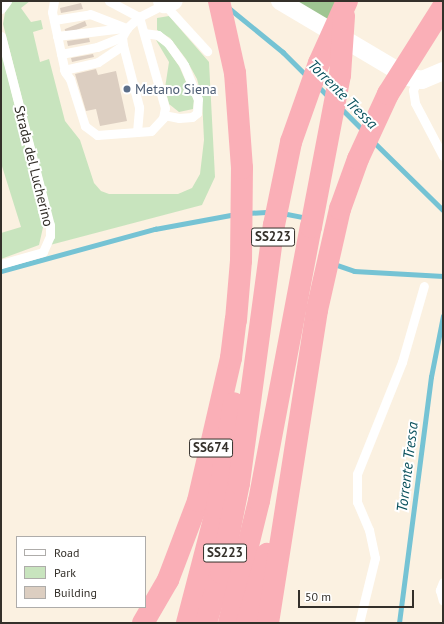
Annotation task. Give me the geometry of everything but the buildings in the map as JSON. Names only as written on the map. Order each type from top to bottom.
[{"type":"highway","name":"SS674","points":[[143,623],[171,572],[198,500],[231,358],[246,262],[238,102],[230,46],[219,1]]},
{"type":"highway","name":"SS674","points":[[187,623],[204,561],[223,473],[245,322],[250,175],[246,104],[226,1]]},
{"type":"highway","points":[[229,623],[259,501],[340,75],[344,1]]},
{"type":"highway","name":"SS223","points":[[206,623],[220,573],[239,483],[274,225],[291,142],[319,63],[347,1]]},
{"type":"highway","name":"SS223","points":[[247,623],[293,465],[321,290],[350,178],[388,94],[443,7]]},
{"type":"highway","points":[[268,623],[293,465]]},
{"type":"street","points":[[280,1],[395,70],[418,80],[443,71]]},
{"type":"lane","points":[[1,9],[7,1]]},
{"type":"lane","points":[[54,1],[54,20],[64,70],[70,79],[85,126],[97,135],[155,129],[164,115],[165,108],[139,17],[109,1]]},
{"type":"lane","points":[[64,70],[98,62],[122,41],[127,28],[139,17],[167,2],[207,51]]},
{"type":"lane","points":[[54,20],[90,14],[127,28]]},
{"type":"lane","points":[[57,36],[92,30],[127,28]]},
{"type":"lane","points":[[144,33],[158,35],[168,43],[184,65],[198,99],[197,113],[192,117],[179,118],[164,115]]},
{"type":"lane","name":"Strada del Lucherino","points":[[1,36],[50,224],[50,236],[43,252],[1,264]]},
{"type":"lane","points":[[61,54],[122,41]]},
{"type":"lane","points":[[122,41],[139,107],[137,132]]},
{"type":"lane","points":[[418,80],[413,90],[415,103],[443,156]]},
{"type":"lane","points":[[359,623],[375,558],[369,530],[356,502],[357,474],[402,362],[424,286]]},
{"type":"lane","points":[[443,582],[440,590],[443,600]]},
{"type":"green space","points":[[12,1],[30,1],[21,8],[31,22],[41,20],[43,29],[33,32],[40,62],[49,59],[65,121],[80,140],[94,183],[101,191],[109,194],[178,194],[192,188],[200,174],[204,140],[202,98],[197,79],[186,59],[170,38],[157,30],[157,18],[169,16],[209,62],[215,177],[202,205],[50,245],[55,230],[53,220],[3,24],[6,7]]},
{"type":"green space","points":[[293,1],[337,1],[327,21]]},
{"type":"green space","points":[[156,40],[165,46],[179,66],[194,100],[193,109],[179,112],[169,104],[165,88],[169,62]]},
{"type":"green space","points":[[1,50],[44,223],[39,245],[1,259],[1,233],[21,227],[1,163]]},
{"type":"waterway","name":"Torrente Tressa","points":[[229,8],[283,52],[308,77]]},
{"type":"waterway","name":"Torrente Tressa","points":[[318,86],[330,98]]},
{"type":"waterway","name":"Torrente Tressa","points":[[341,108],[364,131]]},
{"type":"waterway","name":"Torrente Tressa","points":[[373,141],[443,210]]},
{"type":"waterway","points":[[248,213],[270,212]]},
{"type":"waterway","points":[[282,213],[307,218]]},
{"type":"waterway","points":[[1,271],[155,229],[236,214]]},
{"type":"waterway","points":[[334,264],[354,271],[443,276]]},
{"type":"waterway","name":"Torrente Tressa","points":[[399,623],[431,377],[443,316]]},
{"type":"place","name":"Metano Siena","points":[[127,89]]}]
